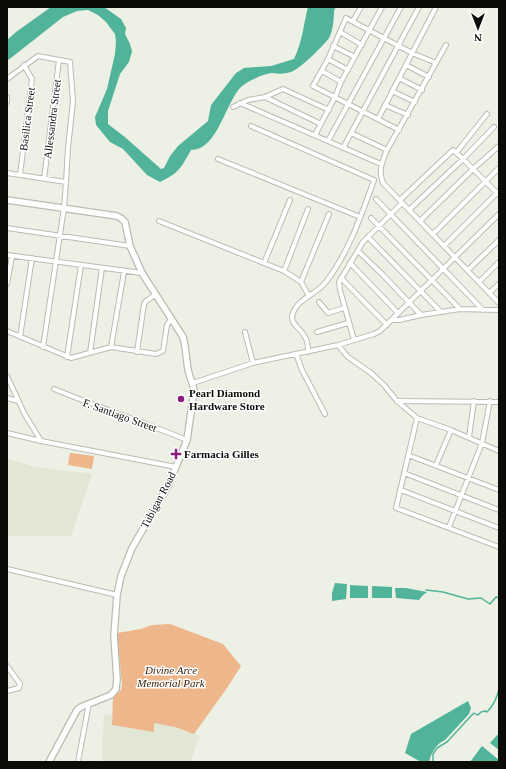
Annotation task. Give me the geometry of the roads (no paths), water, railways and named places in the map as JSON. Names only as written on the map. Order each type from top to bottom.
[{"type":"street","points":[[353,21],[361,7]]},
{"type":"street","points":[[315,136],[341,82],[382,7]]},
{"type":"street","points":[[328,141],[401,7]]},
{"type":"street","points":[[343,148],[419,7]]},
{"type":"street","points":[[378,119],[436,7]]},
{"type":"street","points":[[400,130],[313,86],[328,59],[346,18],[412,53],[436,63]]},
{"type":"street","points":[[340,32],[362,45]]},
{"type":"street","points":[[446,45],[380,164],[380,176],[384,183],[409,210],[499,303]]},
{"type":"street","points":[[333,46],[355,57]]},
{"type":"street","points":[[7,79],[38,56],[70,62],[73,101],[64,208],[44,347]]},
{"type":"street","points":[[328,59],[348,70]]},
{"type":"street","name":"Allessandra Street","points":[[44,179],[59,60]]},
{"type":"street","name":"Basilica Street","points":[[20,175],[32,79],[24,65]]},
{"type":"street","points":[[406,65],[429,77]]},
{"type":"street","points":[[322,71],[341,82]]},
{"type":"street","points":[[399,78],[422,90]]},
{"type":"street","points":[[233,107],[248,100],[265,97],[283,90],[328,110]]},
{"type":"street","points":[[392,91],[415,102]]},
{"type":"street","points":[[7,96],[7,102]]},
{"type":"street","points":[[265,97],[321,124]]},
{"type":"street","points":[[240,103],[380,164]]},
{"type":"street","points":[[385,105],[408,115]]},
{"type":"street","points":[[456,153],[487,114]]},
{"type":"street","points":[[251,126],[374,180],[351,240],[332,274],[320,288],[299,304],[292,318],[305,337],[308,344],[308,352]]},
{"type":"street","points":[[409,210],[494,127]]},
{"type":"street","points":[[351,133],[388,150]]},
{"type":"street","points":[[420,221],[473,169],[499,146]]},
{"type":"street","points":[[354,340],[338,285],[341,278],[368,237],[401,201],[453,150],[498,193],[444,246]]},
{"type":"street","points":[[218,159],[360,217]]},
{"type":"street","points":[[433,234],[499,168]]},
{"type":"street","points":[[7,173],[66,182]]},
{"type":"street","points":[[376,199],[483,310]]},
{"type":"street","name":"Tubigan Road","points":[[7,200],[117,216],[122,218],[126,227],[130,246],[142,273],[183,337],[188,372],[193,383],[194,391],[187,440],[168,486],[132,548],[121,576],[117,594],[114,636],[117,679],[116,689],[111,694],[81,707],[75,713],[48,762]]},
{"type":"street","points":[[264,263],[290,200]]},
{"type":"street","points":[[284,271],[308,209]]},
{"type":"street","points":[[301,282],[329,214]]},
{"type":"street","points":[[193,383],[254,363],[338,345],[374,334],[387,325],[410,303],[499,214]]},
{"type":"street","points":[[371,218],[460,310]]},
{"type":"street","points":[[159,221],[284,271],[301,282],[309,296]]},
{"type":"street","points":[[7,228],[130,246]]},
{"type":"street","points":[[368,237],[441,312]]},
{"type":"street","points":[[468,270],[499,240]]},
{"type":"street","points":[[358,251],[421,315]]},
{"type":"street","points":[[7,284],[9,255],[124,272],[142,273]]},
{"type":"street","points":[[20,337],[32,258]]},
{"type":"street","points":[[479,282],[499,262]]},
{"type":"street","points":[[350,263],[398,313]]},
{"type":"street","points":[[67,357],[81,265]]},
{"type":"street","points":[[90,353],[102,268]]},
{"type":"street","points":[[111,347],[124,272]]},
{"type":"street","points":[[341,278],[387,325]]},
{"type":"street","points":[[490,293],[499,284]]},
{"type":"street","points":[[137,352],[144,304],[155,295]]},
{"type":"street","points":[[318,302],[328,313],[344,308]]},
{"type":"street","points":[[392,320],[460,310],[499,310]]},
{"type":"street","points":[[7,331],[71,358],[111,347],[156,354],[163,351],[166,325],[171,319]]},
{"type":"street","points":[[317,332],[348,323]]},
{"type":"street","points":[[245,332],[254,363]]},
{"type":"street","points":[[338,345],[348,357],[371,373],[384,385],[397,401],[417,418],[482,442],[499,450]]},
{"type":"street","points":[[296,354],[302,370],[325,414]]},
{"type":"street","points":[[7,376],[31,426],[41,441]]},
{"type":"street","name":"F. Santiago Street","points":[[54,389],[104,410],[187,440]]},
{"type":"street","points":[[7,398],[18,401]]},
{"type":"street","points":[[397,401],[499,402]]},
{"type":"street","points":[[469,437],[474,401]]},
{"type":"street","points":[[449,527],[482,442],[490,401]]},
{"type":"street","points":[[417,418],[396,508],[499,547]]},
{"type":"street","points":[[436,465],[451,430]]},
{"type":"street","points":[[7,433],[176,467]]},
{"type":"street","points":[[408,455],[499,490]]},
{"type":"street","points":[[404,473],[499,510]]},
{"type":"street","points":[[401,490],[499,528]]},
{"type":"street","points":[[7,569],[117,594]]},
{"type":"street","points":[[7,666],[8,671],[20,684],[20,686],[7,691]]},
{"type":"street","points":[[78,762],[89,703]]},
{"type":"waterway","points":[[426,590],[443,592],[468,599],[481,598],[490,604],[496,597],[499,598]]},
{"type":"waterway","points":[[433,762],[433,754],[437,748],[447,742],[474,713],[477,715],[481,712],[487,712],[489,710],[497,696],[499,689]]},
{"type":"place","name":"Pearl Diamond Hardware Store","points":[[181,399]]},
{"type":"place","name":"Farmacia Gilles","points":[[176,454]]},
{"type":"park label","name":"Divine Arce Memorial Park","points":[[171,676]]}]
